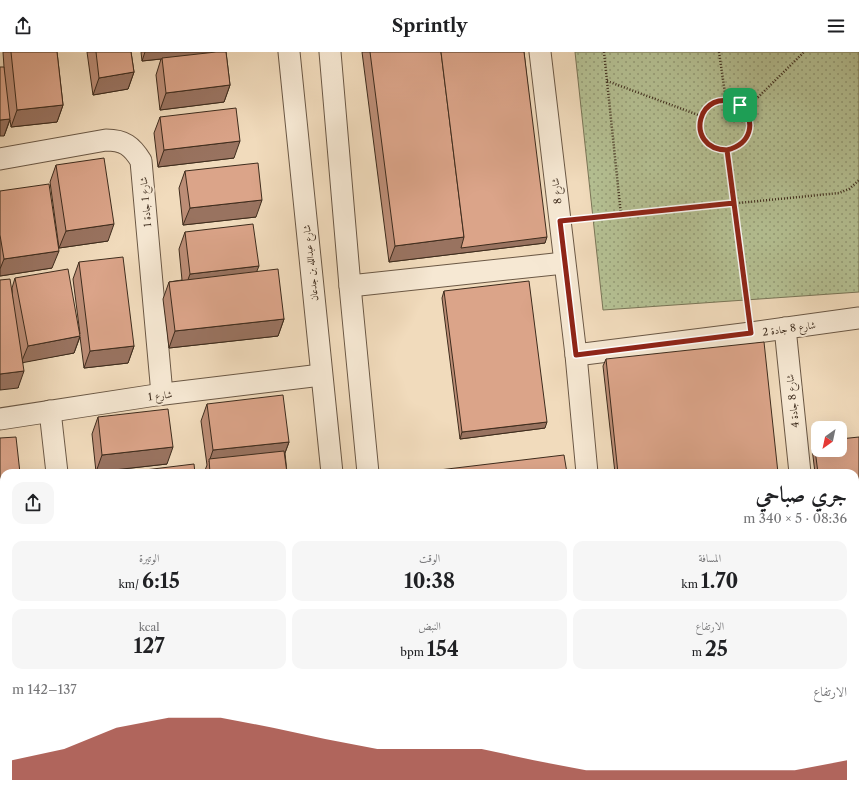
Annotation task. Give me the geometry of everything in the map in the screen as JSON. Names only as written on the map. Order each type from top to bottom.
[{"type":"street","name":"شارع عبدالله بن جدعان","points":[[289,52],[332,469]]},
{"type":"street","points":[[330,52],[368,469]]},
{"type":"street","name":"شارع 8","points":[[540,52],[576,355],[587,469]]},
{"type":"street","name":"شارع 1 جادة 1","points":[[0,159],[106,140],[123,142],[136,153],[141,161],[162,394]]},
{"type":"street","points":[[350,286],[564,263]]},
{"type":"street","name":"شارع 8 جادة 2","points":[[576,355],[859,318]]},
{"type":"street","name":"شارع 8 جادة 4","points":[[785,328],[800,469]]},
{"type":"street","name":"شارع 1","points":[[0,419],[162,394],[321,375]]},
{"type":"street","points":[[50,411],[57,469]]},
{"type":"path","points":[[604,52],[621,215]]},
{"type":"path","points":[[719,52],[726,100]]},
{"type":"path","points":[[745,110],[804,52]]},
{"type":"path","points":[[607,81],[701,116]]},
{"type":"path","points":[[718,100],[726,100],[733,101],[740,105],[745,110],[750,124],[746,138],[741,144],[735,148],[720,150],[707,143],[700,130],[699,123],[705,109],[718,100]]},
{"type":"path","points":[[727,150],[751,333]]},
{"type":"path","points":[[560,221],[839,193],[849,189],[859,180]]},
{"type":"green space","points":[[575,52],[859,52],[859,292],[603,310]]},
{"type":"building","points":[[11,52],[57,52],[63,105],[17,110]]},
{"type":"building","points":[[96,52],[131,52],[134,72],[99,78]]},
{"type":"building","points":[[226,52],[230,85],[166,93],[162,58]]},
{"type":"building","points":[[370,52],[441,52],[464,237],[395,246]]},
{"type":"building","points":[[441,52],[524,52],[547,237],[461,248],[464,237]]},
{"type":"building","points":[[0,67],[4,67],[10,119],[0,120]]},
{"type":"building","points":[[236,108],[240,141],[164,150],[160,117]]},
{"type":"building","points":[[104,158],[114,224],[66,231],[56,165]]},
{"type":"building","points":[[258,163],[262,200],[190,208],[185,171]]},
{"type":"building","points":[[49,184],[59,251],[4,259],[0,235],[0,191]]},
{"type":"building","points":[[253,224],[259,266],[190,274],[185,232]]},
{"type":"building","points":[[123,257],[134,346],[90,351],[79,262]]},
{"type":"building","points":[[68,269],[80,336],[28,346],[15,278]]},
{"type":"building","points":[[278,269],[284,319],[175,331],[169,282]]},
{"type":"building","points":[[10,279],[24,371],[0,374],[0,280]]},
{"type":"building","points":[[529,281],[547,422],[462,432],[444,291]]},
{"type":"building","points":[[764,342],[778,469],[618,469],[606,359]]},
{"type":"building","points":[[283,395],[289,442],[213,450],[207,404]]},
{"type":"building","points":[[168,409],[173,447],[102,455],[98,417]]},
{"type":"building","points":[[16,437],[20,469],[0,469],[0,438]]},
{"type":"building","points":[[859,437],[859,469],[817,469],[816,457],[847,457],[847,438]]},
{"type":"building","points":[[284,451],[286,469],[210,469],[209,459]]},
{"type":"building","points":[[564,455],[566,469],[447,469]]},
{"type":"building","points":[[194,464],[195,469],[153,469]]},
{"type":"route","points":[[740,105],[733,101],[718,100],[705,109],[699,123],[700,130],[707,143],[720,150],[727,150],[751,333],[576,355],[560,221],[734,203],[727,150],[735,148],[741,144],[746,138],[750,124],[745,110],[740,105]]}]
